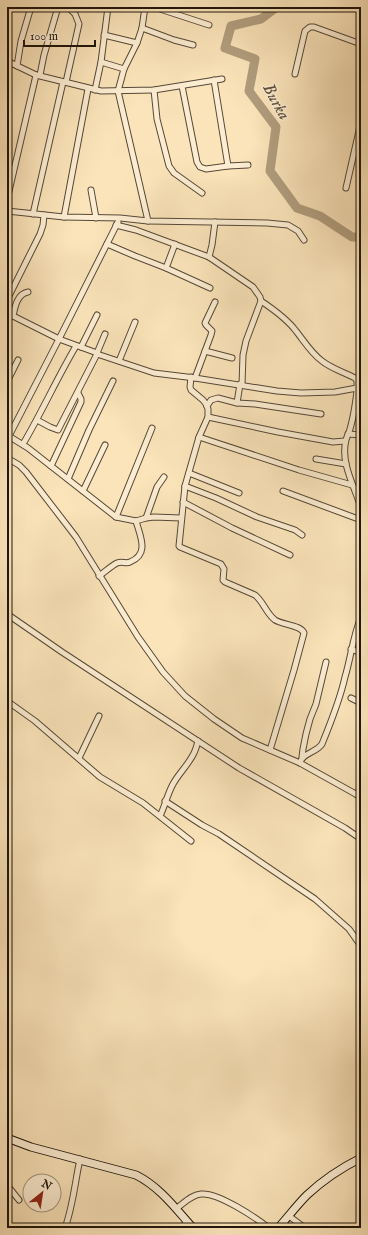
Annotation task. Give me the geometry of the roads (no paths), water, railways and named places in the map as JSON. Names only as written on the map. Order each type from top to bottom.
[{"type":"street","points":[[17,66],[21,41],[31,7]]},
{"type":"street","points":[[7,200],[38,75],[58,7]]},
{"type":"street","points":[[33,214],[79,24],[75,14],[68,7]]},
{"type":"street","points":[[95,90],[101,62],[108,7]]},
{"type":"street","points":[[145,7],[142,28],[137,43],[124,69],[118,90],[148,221]]},
{"type":"street","points":[[154,7],[209,25]]},
{"type":"street","points":[[295,74],[307,28],[314,27],[361,44]]},
{"type":"street","points":[[142,28],[174,40],[193,45]]},
{"type":"street","points":[[104,35],[137,43]]},
{"type":"street","points":[[7,61],[38,75],[101,91],[154,90],[222,79]]},
{"type":"street","points":[[101,62],[124,69]]},
{"type":"street","points":[[214,80],[228,166]]},
{"type":"street","points":[[182,86],[197,162],[200,167],[206,169],[248,165]]},
{"type":"street","points":[[64,217],[88,88]]},
{"type":"street","points":[[154,90],[157,119],[169,166],[174,173],[202,192]]},
{"type":"street","points":[[346,188],[361,122]]},
{"type":"street","points":[[91,190],[96,218]]},
{"type":"street","points":[[7,211],[64,217],[120,218],[148,221],[267,223],[288,225],[298,231],[304,240]]},
{"type":"street","points":[[7,300],[40,234],[44,215]]},
{"type":"street","points":[[120,218],[8,436],[23,444],[116,517],[136,521],[146,518],[182,518]]},
{"type":"street","points":[[209,258],[215,222]]},
{"type":"street","points":[[116,224],[175,244],[209,258],[252,287],[260,297],[261,301],[296,330],[300,338],[321,361],[357,380],[350,429],[345,441],[345,459],[361,508]]},
{"type":"street","points":[[107,244],[210,288]]},
{"type":"street","points":[[166,268],[175,244]]},
{"type":"street","points":[[13,316],[18,299],[24,293],[28,292]]},
{"type":"street","points":[[237,402],[241,385],[243,355],[246,341],[261,301]]},
{"type":"street","points":[[215,302],[205,323],[212,331],[190,387],[191,390],[203,400],[207,406],[208,417],[199,437],[185,486],[178,543],[180,547],[221,564],[224,569],[223,580],[225,582],[255,594],[269,614],[276,620],[303,630],[304,633],[294,670],[270,750]]},
{"type":"street","points":[[7,313],[59,339],[119,362],[154,373],[277,391],[301,393],[335,392],[357,388]]},
{"type":"street","points":[[23,444],[37,420],[59,374],[79,346],[97,315]]},
{"type":"street","points":[[119,362],[135,322]]},
{"type":"street","points":[[37,420],[58,430],[78,393],[105,334]]},
{"type":"street","points":[[205,351],[232,358]]},
{"type":"street","points":[[7,382],[18,360]]},
{"type":"street","points":[[68,479],[89,430],[113,381]]},
{"type":"street","points":[[51,466],[81,402],[78,393]]},
{"type":"street","points":[[207,406],[211,400],[218,398],[321,414]]},
{"type":"street","points":[[208,417],[333,442],[345,441]]},
{"type":"street","points":[[116,517],[152,428]]},
{"type":"street","points":[[348,434],[361,435]]},
{"type":"street","points":[[199,437],[353,487],[361,491]]},
{"type":"street","points":[[83,491],[105,445]]},
{"type":"street","points":[[7,458],[19,465],[26,472],[76,537],[138,638],[163,672],[185,696],[227,729],[242,738],[300,763],[359,796],[361,785]]},
{"type":"street","points":[[316,459],[346,464]]},
{"type":"street","points":[[189,473],[240,493]]},
{"type":"street","points":[[146,518],[157,487],[164,477]]},
{"type":"street","points":[[185,486],[216,498],[257,517],[295,530],[302,535]]},
{"type":"street","points":[[283,491],[361,520]]},
{"type":"street","points":[[183,502],[232,528],[290,555]]},
{"type":"street","points":[[100,576],[119,562],[127,563],[141,553],[142,544],[136,521]]},
{"type":"street","points":[[7,614],[62,652],[239,768],[346,828],[361,839]]},
{"type":"street","points":[[302,758],[317,750],[322,744],[339,698],[355,633],[361,617]]},
{"type":"street","points":[[351,649],[361,653]]},
{"type":"street","points":[[300,763],[306,734],[316,704],[326,662]]},
{"type":"street","points":[[351,698],[361,703]]},
{"type":"street","points":[[7,701],[35,721],[79,758],[88,768],[143,803],[191,841]]},
{"type":"street","points":[[79,758],[99,716]]},
{"type":"street","points":[[160,816],[164,809],[166,798],[177,776],[194,754],[198,741]]},
{"type":"street","points":[[165,801],[219,834],[315,899],[349,929],[361,946]]},
{"type":"street","points":[[7,1139],[31,1147],[136,1175],[151,1183],[177,1208],[194,1228]]},
{"type":"street","points":[[278,1228],[306,1196],[328,1177],[361,1158]]},
{"type":"street","points":[[65,1228],[71,1212],[73,1192],[80,1159]]},
{"type":"street","points":[[7,1185],[19,1200]]},
{"type":"street","points":[[177,1208],[192,1197],[201,1194],[212,1196],[231,1203],[270,1228]]},
{"type":"street","points":[[289,1216],[305,1228]]},
{"type":"street","points":[[182,1228],[187,1221]]},
{"type":"waterway","name":"Burka","points":[[277,7],[261,19],[231,26],[225,48],[255,59],[249,91],[276,127],[270,171],[297,208],[320,216],[352,237],[361,237]]}]
